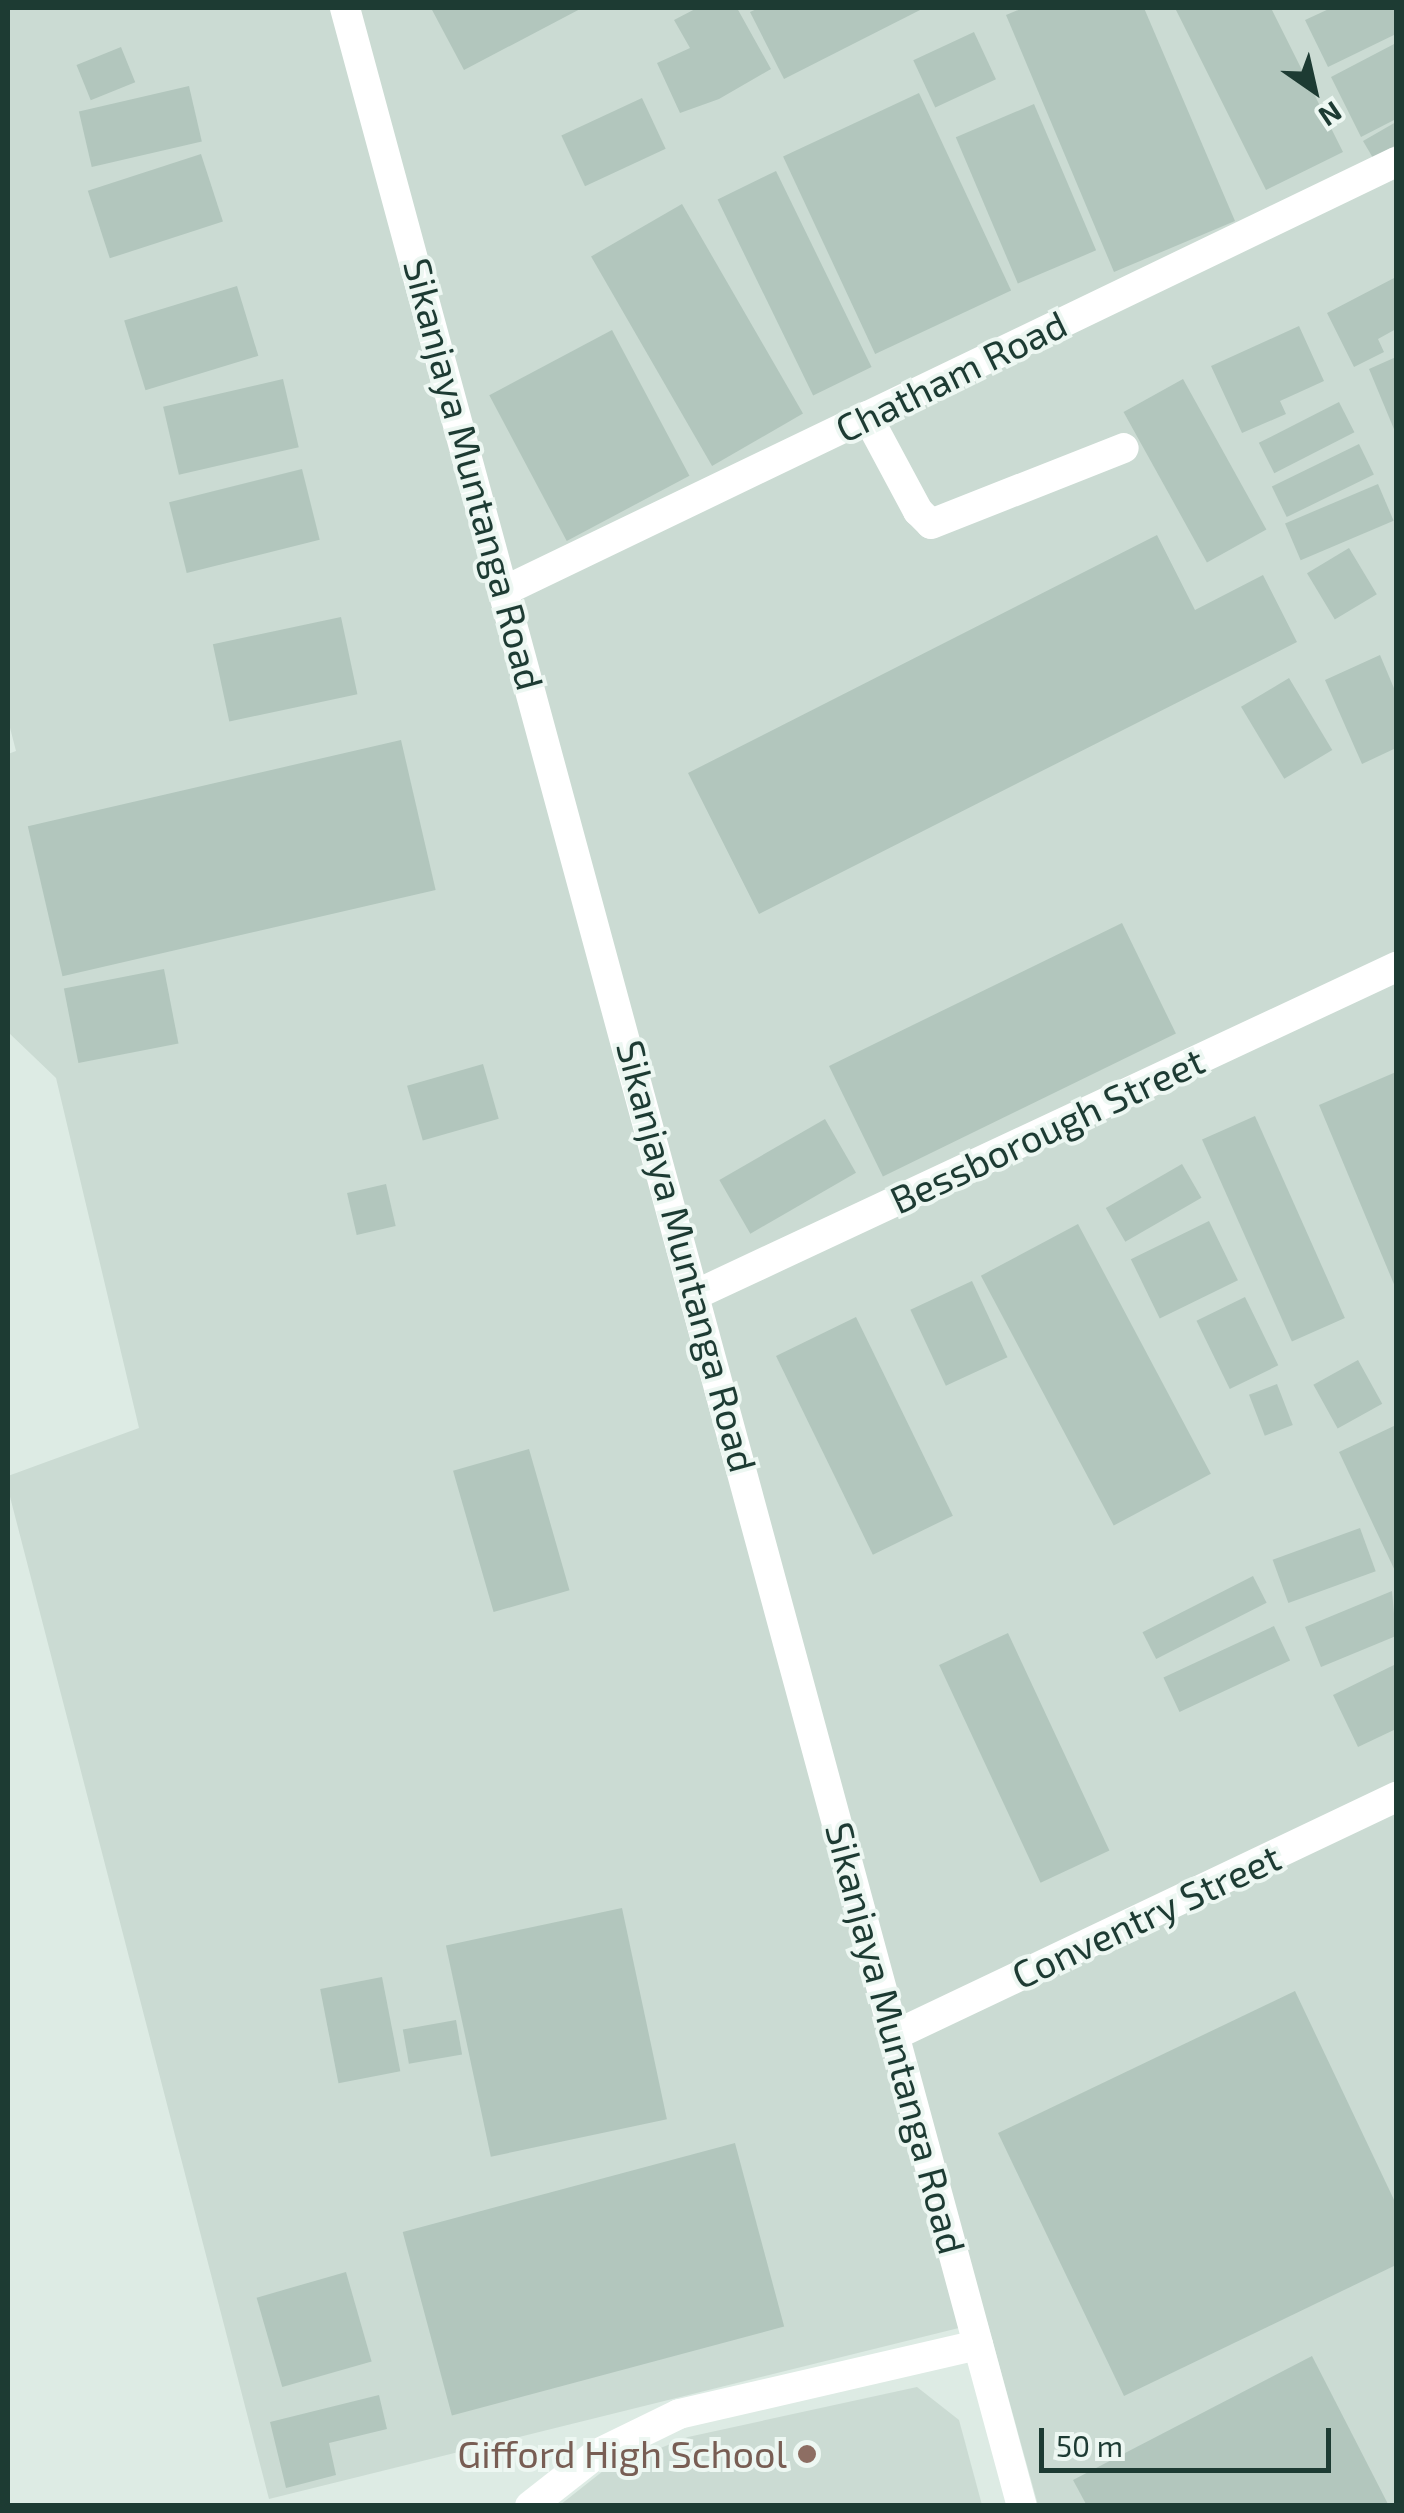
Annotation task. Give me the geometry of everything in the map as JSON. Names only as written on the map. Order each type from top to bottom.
[{"type":"street","name":"Sikanjaya Muntanga Road","points":[[346,8],[698,1294],[1022,2506]]},
{"type":"street","name":"Chatham Road","points":[[506,590],[1396,162]]},
{"type":"street","points":[[866,416],[918,511],[931,524],[1124,448]]},
{"type":"street","name":"Bessborough Street","points":[[698,1294],[1396,967]]},
{"type":"street","name":"Conventry Street","points":[[896,2035],[1396,1798]]},
{"type":"street","points":[[530,2506],[595,2454],[678,2414],[978,2345]]},
{"type":"shaded area","points":[[8,8],[1396,8],[1396,2505],[1038,2505],[987,2321],[269,2499],[8,1489],[8,1476],[139,1428],[56,1078],[8,1032],[8,754],[16,751],[8,720]]},
{"type":"shaded area","name":"Gifford High School","points":[[917,2387],[959,2420],[982,2505],[560,2505],[603,2471],[688,2437]]},
{"type":"building","points":[[431,8],[582,8],[464,70]]},
{"type":"building","points":[[697,8],[737,8],[771,69],[719,99],[680,113],[657,63],[690,48],[674,20]]},
{"type":"building","points":[[759,8],[924,8],[784,79],[750,12]]},
{"type":"building","points":[[1023,8],[1144,8],[1235,221],[1114,272],[1006,15]]},
{"type":"building","points":[[1175,8],[1271,8],[1343,152],[1266,190]]},
{"type":"building","points":[[1331,8],[1396,8],[1396,34],[1328,67],[1305,20]]},
{"type":"building","points":[[974,32],[996,79],[935,107],[913,60]]},
{"type":"building","points":[[1396,43],[1396,119],[1361,137],[1331,77]]},
{"type":"building","points":[[121,47],[135,82],[91,100],[76,65]]},
{"type":"building","points":[[189,86],[202,142],[92,167],[79,111]]},
{"type":"building","points":[[919,93],[1011,291],[875,354],[783,156]]},
{"type":"building","points":[[642,98],[666,149],[585,186],[561,136]]},
{"type":"building","points":[[1034,104],[1096,250],[1018,284],[956,137]]},
{"type":"building","points":[[1396,122],[1396,145],[1373,158],[1363,141]]},
{"type":"building","points":[[201,154],[223,222],[110,258],[88,191]]},
{"type":"building","points":[[776,171],[872,367],[813,395],[718,199]]},
{"type":"building","points":[[682,204],[803,414],[712,466],[591,256]]},
{"type":"building","points":[[1396,277],[1396,329],[1378,339],[1384,352],[1354,367],[1327,313]]},
{"type":"building","points":[[237,286],[258,356],[145,390],[124,320]]},
{"type":"building","points":[[1299,326],[1324,381],[1280,401],[1286,414],[1242,433],[1211,366]]},
{"type":"building","points":[[612,330],[689,476],[567,541],[489,395]]},
{"type":"building","points":[[1396,357],[1396,434],[1369,369]]},
{"type":"building","points":[[283,379],[299,447],[179,475],[163,407]]},
{"type":"building","points":[[1183,379],[1266,529],[1207,562],[1124,412]]},
{"type":"building","points":[[1339,402],[1354,432],[1274,473],[1259,443]]},
{"type":"building","points":[[1359,444],[1374,475],[1287,517],[1272,487]]},
{"type":"building","points":[[302,469],[320,540],[187,573],[169,502]]},
{"type":"building","points":[[1378,484],[1394,521],[1301,560],[1285,523]]},
{"type":"building","points":[[1157,535],[1195,610],[1263,575],[1297,642],[759,914],[688,773]]},
{"type":"building","points":[[1349,548],[1377,594],[1335,620],[1307,573]]},
{"type":"building","points":[[341,617],[357,694],[229,722],[213,644]]},
{"type":"building","points":[[1380,655],[1396,693],[1396,748],[1362,764],[1325,680]]},
{"type":"building","points":[[1289,678],[1332,750],[1284,779],[1241,707]]},
{"type":"building","points":[[401,740],[436,890],[62,976],[28,826]]},
{"type":"building","points":[[1122,923],[1176,1034],[883,1176],[829,1066]]},
{"type":"building","points":[[164,969],[179,1044],[78,1063],[64,988]]},
{"type":"building","points":[[483,1064],[499,1119],[423,1141],[407,1086]]},
{"type":"building","points":[[1396,1072],[1396,1289],[1319,1105]]},
{"type":"building","points":[[1255,1116],[1345,1318],[1292,1341],[1202,1140]]},
{"type":"building","points":[[825,1119],[856,1173],[750,1234],[719,1180]]},
{"type":"building","points":[[1182,1164],[1202,1198],[1125,1242],[1106,1208]]},
{"type":"building","points":[[386,1184],[396,1226],[357,1235],[347,1193]]},
{"type":"building","points":[[1209,1221],[1238,1280],[1160,1318],[1131,1259]]},
{"type":"building","points":[[1078,1224],[1211,1474],[1114,1526],[981,1276]]},
{"type":"building","points":[[972,1281],[1007,1357],[946,1386],[910,1310]]},
{"type":"building","points":[[1245,1297],[1278,1365],[1230,1389],[1196,1321]]},
{"type":"building","points":[[856,1317],[953,1516],[873,1555],[776,1356]]},
{"type":"building","points":[[1358,1360],[1382,1404],[1338,1428],[1313,1385]]},
{"type":"building","points":[[1277,1384],[1293,1425],[1265,1436],[1249,1395]]},
{"type":"building","points":[[1396,1425],[1396,1573],[1339,1452]]},
{"type":"building","points":[[529,1449],[570,1590],[494,1612],[453,1471]]},
{"type":"building","points":[[1360,1528],[1376,1571],[1288,1603],[1273,1560]]},
{"type":"building","points":[[1253,1576],[1267,1603],[1156,1659],[1143,1632]]},
{"type":"building","points":[[1392,1591],[1396,1636],[1321,1667],[1305,1627]]},
{"type":"building","points":[[1274,1626],[1290,1660],[1179,1712],[1163,1678]]},
{"type":"building","points":[[1008,1633],[1109,1851],[1041,1883],[939,1665]]},
{"type":"building","points":[[1396,1664],[1396,1729],[1358,1747],[1333,1695]]},
{"type":"building","points":[[622,1908],[667,2119],[491,2157],[446,1945]]},
{"type":"building","points":[[382,1977],[400,2071],[338,2083],[320,1989]]},
{"type":"building","points":[[1295,1991],[1396,2204],[1396,2265],[1124,2396],[998,2133]]},
{"type":"building","points":[[456,2020],[462,2054],[409,2064],[403,2029]]},
{"type":"building","points":[[735,2143],[784,2327],[452,2416],[403,2232]]},
{"type":"building","points":[[346,2272],[372,2361],[282,2387],[257,2298]]},
{"type":"building","points":[[1312,2356],[1389,2506],[1087,2506],[1073,2480]]},
{"type":"building","points":[[379,2395],[387,2429],[329,2443],[336,2475],[286,2488],[270,2422]]},
{"type":"place","name":"Gifford High School","points":[[807,2454]]}]
